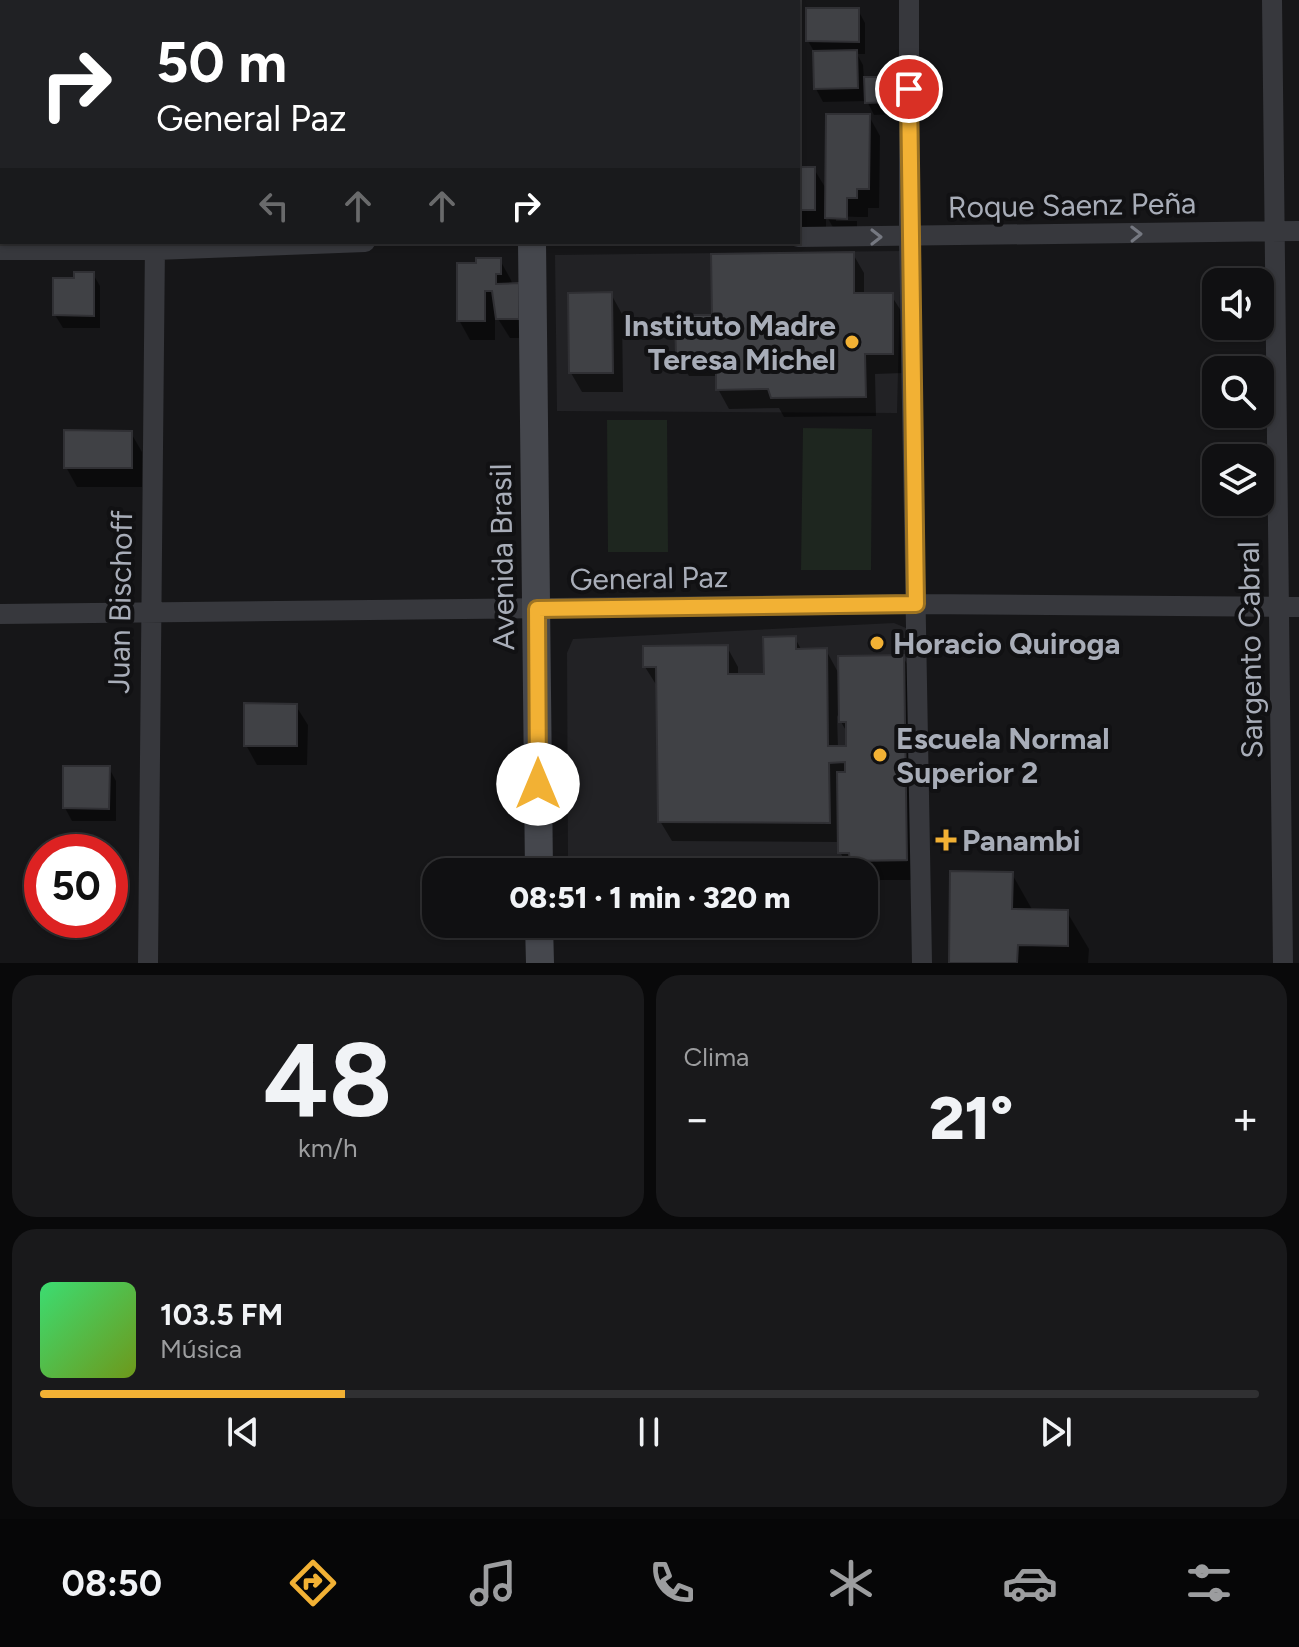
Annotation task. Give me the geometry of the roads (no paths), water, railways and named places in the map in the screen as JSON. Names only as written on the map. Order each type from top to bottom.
[{"type":"main road","name":"Avenida Brasil","points":[[532,244],[539,858]]},
{"type":"main road","points":[[539,938],[540,963]]},
{"type":"street","points":[[909,0],[909,237],[922,963]]},
{"type":"street","name":"Sargento Cabral","points":[[1272,0],[1274,232],[1290,607],[1283,963]]},
{"type":"street","name":"Roque Saenz Peña","points":[[800,237],[1299,231]]},
{"type":"street","points":[[0,250],[260,244]]},
{"type":"street","name":"Juan Bischoff","points":[[148,963],[149,611],[155,246]]},
{"type":"street","name":"General Paz","points":[[0,614],[916,604],[1290,607]]},
{"type":"place","name":"Instituto Madre Teresa Michel","points":[[852,342]]},
{"type":"place","name":"Horacio Quiroga","points":[[877,643]]},
{"type":"place","name":"Escuela Normal Superior 2","points":[[880,755]]},
{"type":"place","name":"Panambi","points":[[946,840]]}]
